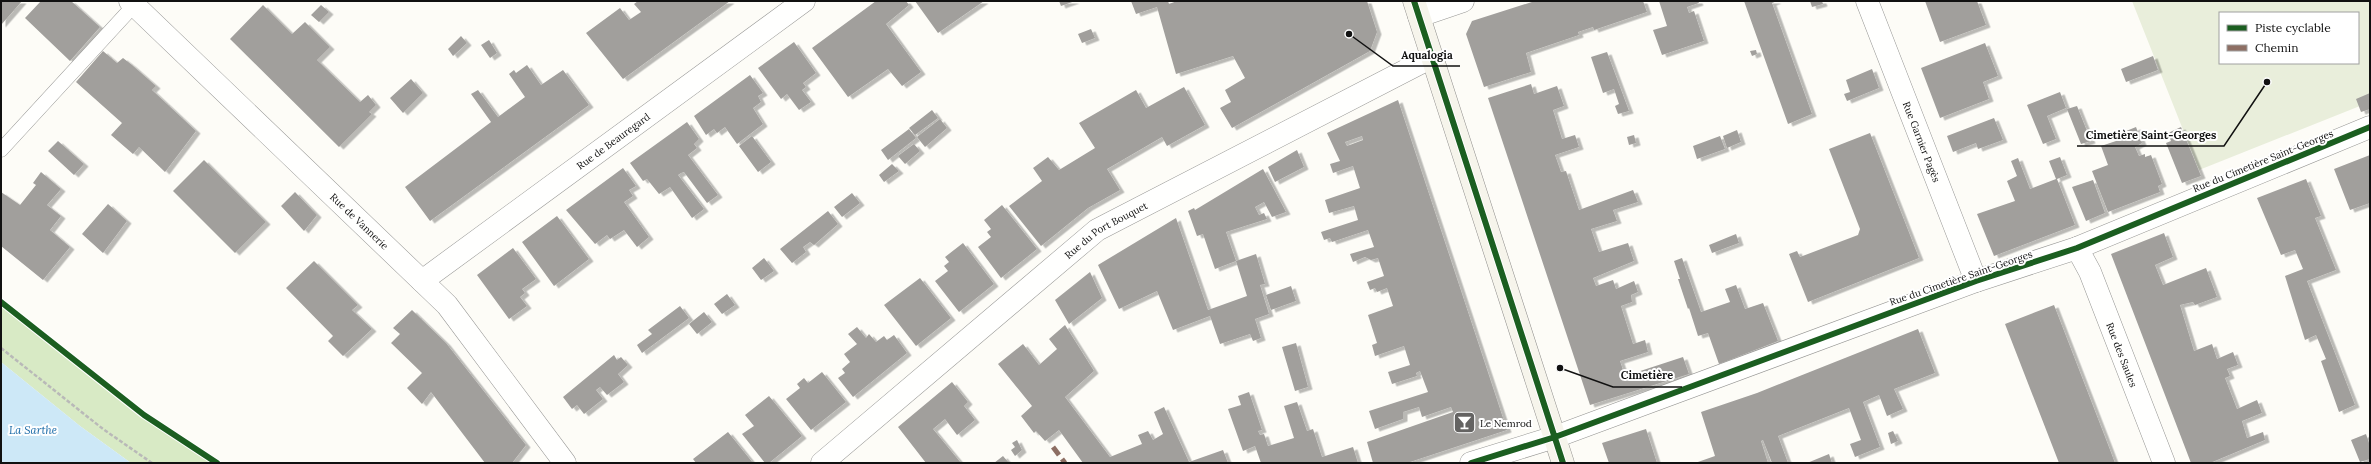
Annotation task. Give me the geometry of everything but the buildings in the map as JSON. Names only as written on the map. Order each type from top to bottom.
[{"type":"main road","points":[[1416,8],[1430,58],[1564,463]]},
{"type":"street","name":"Rue de Beauregard","points":[[422,281],[804,1]]},
{"type":"street","points":[[1416,8],[1463,1]]},
{"type":"street","name":"Rue Garnier Pagès","points":[[1868,1],[1976,282]]},
{"type":"street","name":"Rue de Vannerie","points":[[134,2],[447,305],[565,463]]},
{"type":"street","name":"Rue du Port Bouquet","points":[[822,463],[1097,230],[1430,58]]},
{"type":"street","name":"Rue du Cimetière Saint-Georges","points":[[1471,463],[1555,437],[1976,282],[2077,248],[2370,127]]},
{"type":"street","name":"Rue des Saules","points":[[2077,248],[2090,272],[2164,463]]},
{"type":"lane","points":[[1,150],[134,2]]},
{"type":"path","points":[[1,348],[103,429],[152,463]]},
{"type":"green space","points":[[2132,1],[2370,1],[2370,102],[2199,170]]},
{"type":"green space","points":[[1,302],[144,415],[217,463],[131,463],[80,426],[1,362]]},
{"type":"water","name":"La Sarthe","points":[[1,362],[80,426],[131,463],[1,463]]},
{"type":"marked path","points":[[1053,447],[1065,463]]},
{"type":"cycle path","points":[[1414,1],[1563,463]]},
{"type":"cycle path","points":[[1471,463],[1555,437],[1976,281],[2077,248],[2370,127]]},
{"type":"cycle path","points":[[1,302],[144,415],[217,463]]},
{"type":"place","name":"Aqualogia","points":[[1349,34]]},
{"type":"place","name":"Cimetière Saint-Georges","points":[[2267,82]]},
{"type":"place","name":"Cimetière","points":[[1560,368]]},
{"type":"place","name":"Le Nemrod","points":[[1464,423]]}]
